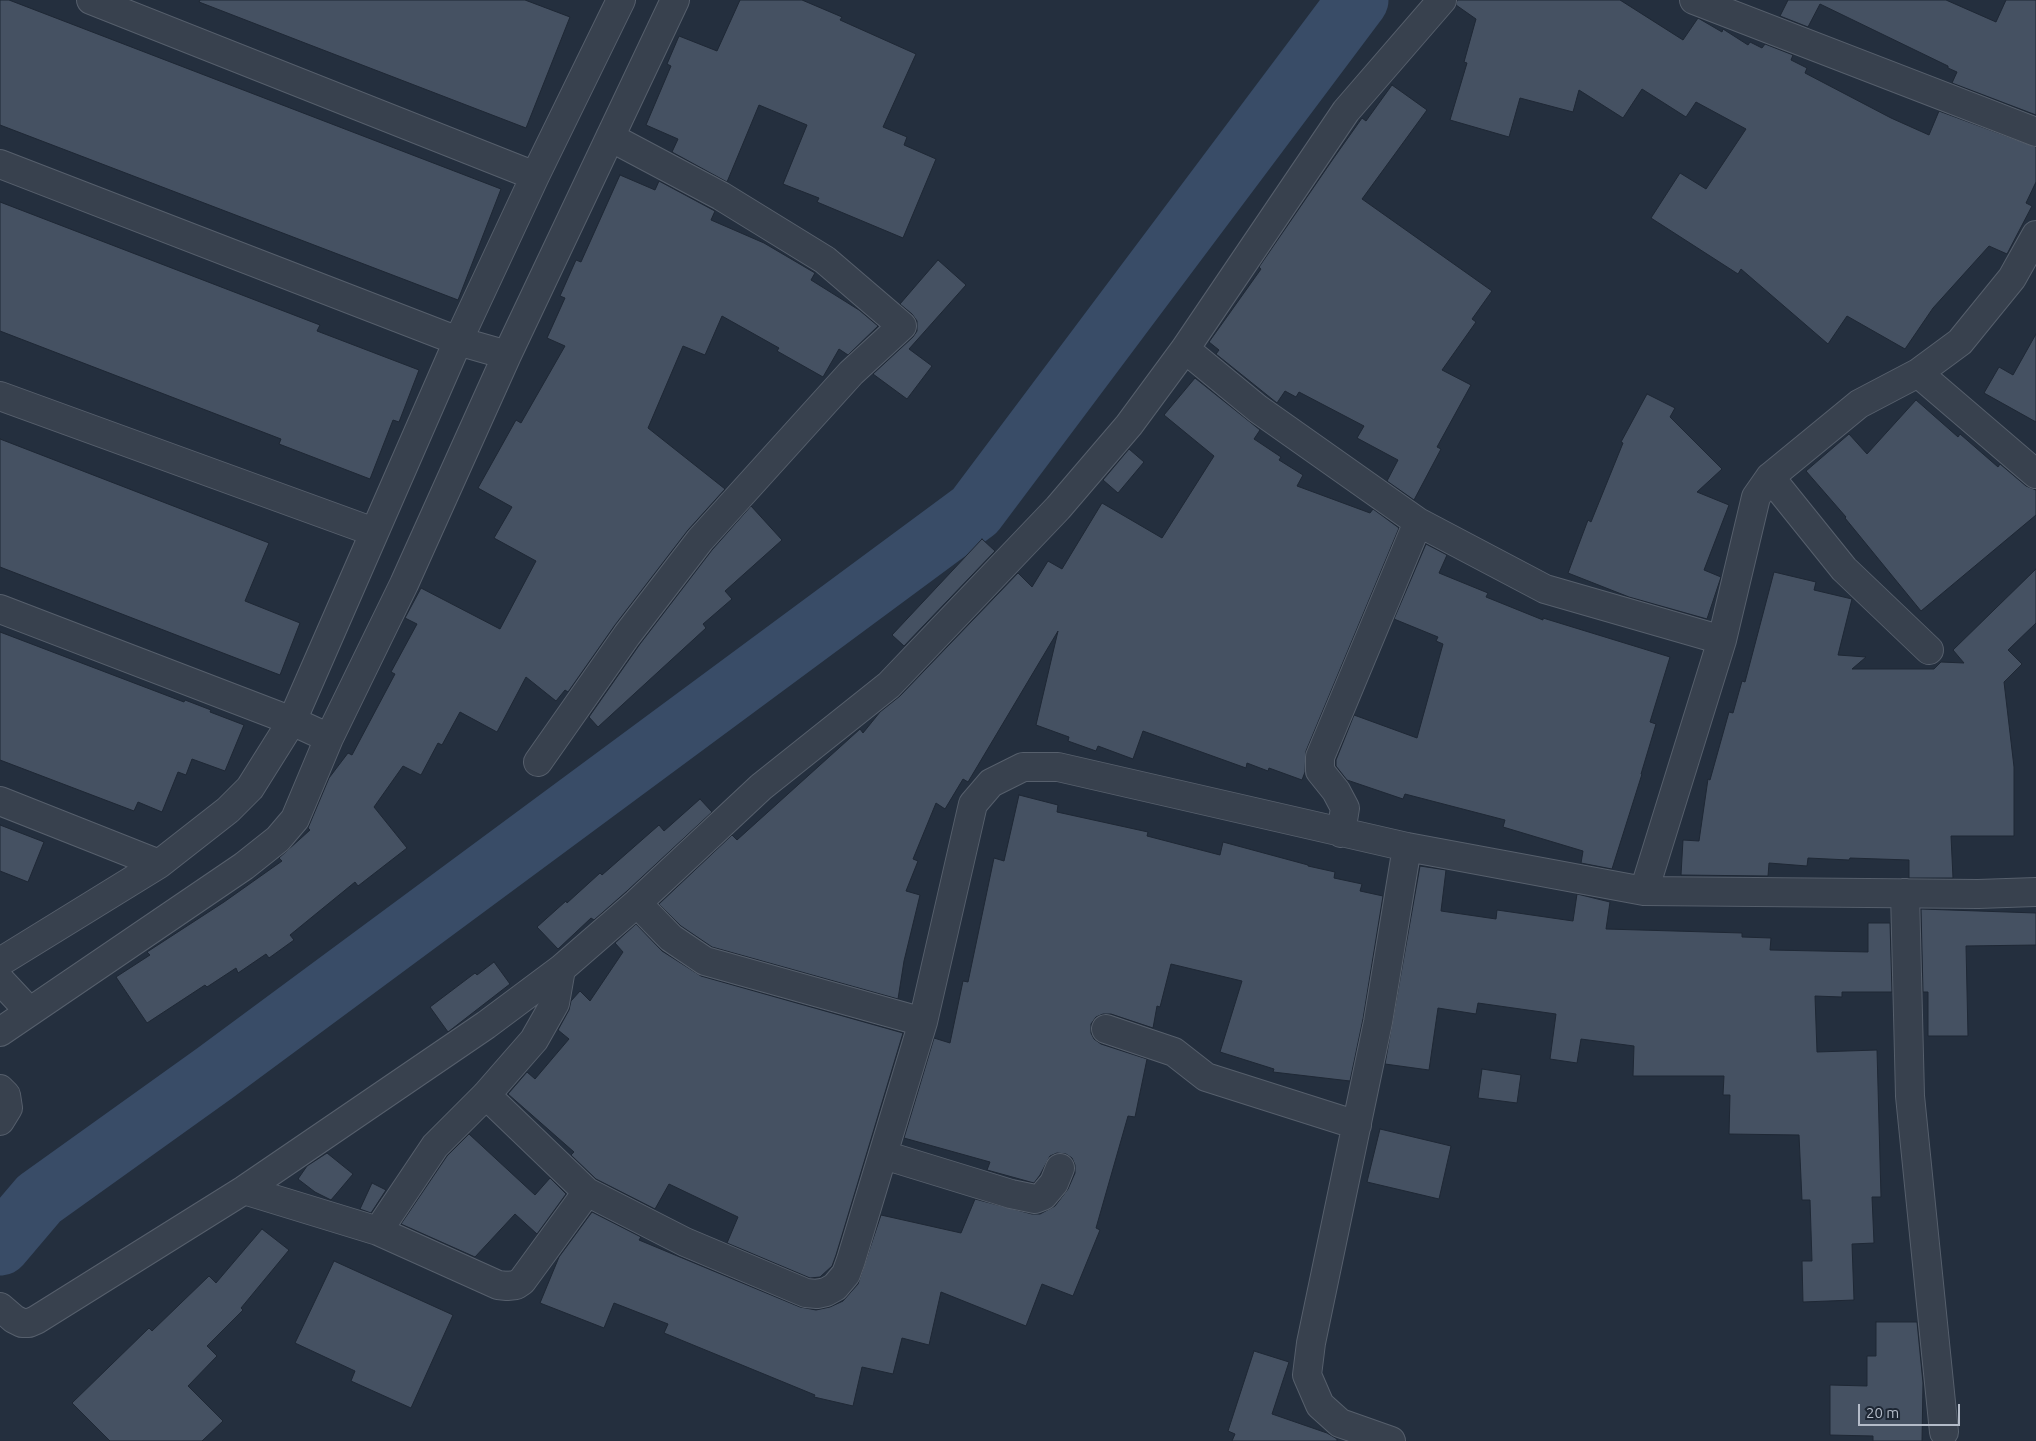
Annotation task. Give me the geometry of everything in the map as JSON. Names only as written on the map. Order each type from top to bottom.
[{"type":"street","points":[[91,0],[535,176]]},
{"type":"street","points":[[0,1032],[244,866],[278,839],[295,819],[329,738],[404,584],[507,355],[675,0]]},
{"type":"street","points":[[7,1313],[29,1323],[36,1320],[244,1190],[486,1024],[561,969],[637,903],[761,787],[889,685],[1058,508],[1130,425],[1185,349],[1346,111],[1442,0]]},
{"type":"street","points":[[1694,0],[2036,132]]},
{"type":"street","points":[[0,962],[159,864],[242,798],[292,721],[458,341],[615,2]]},
{"type":"street","points":[[538,762],[627,635],[700,540],[851,373],[902,326],[824,260],[721,196],[610,138]]},
{"type":"street","points":[[0,164],[458,341],[507,355]]},
{"type":"street","points":[[1644,891],[1722,640],[1764,486],[1859,404],[1918,373],[1960,342],[2012,278],[2036,234]]},
{"type":"street","points":[[1185,349],[1258,409],[1418,522],[1544,589],[1722,640]]},
{"type":"street","points":[[1918,373],[2036,474]]},
{"type":"street","points":[[0,396],[374,532]]},
{"type":"street","points":[[1764,486],[1844,569],[1929,650]]},
{"type":"street","points":[[1341,833],[1345,808],[1336,791],[1320,771],[1320,756],[1418,522]]},
{"type":"street","points":[[0,609],[292,721],[329,738]]},
{"type":"street","points":[[486,1094],[587,1192],[685,1242],[790,1286],[816,1294],[826,1292],[835,1287],[846,1274],[884,1155],[923,1022],[973,804],[991,783],[1023,767],[1058,767],[1406,847],[1644,891],[1978,894],[2036,892]]},
{"type":"street","points":[[0,801],[159,864]]},
{"type":"street","points":[[1391,1441],[1340,1423],[1320,1405],[1307,1375],[1311,1343],[1378,1022],[1406,847]]},
{"type":"street","points":[[1905,893],[1910,1096],[1944,1432]]},
{"type":"street","points":[[637,903],[671,938],[705,961],[923,1022]]},
{"type":"street","points":[[378,1231],[435,1146],[486,1094],[534,1040],[555,1004],[561,969]]},
{"type":"street","points":[[0,980],[29,1011]]},
{"type":"street","points":[[1106,1029],[1174,1052],[1206,1077],[1357,1125]]},
{"type":"street","points":[[0,1089],[6,1094],[8,1108],[0,1122]]},
{"type":"street","points":[[884,1155],[1011,1194],[1035,1199],[1043,1196],[1054,1183],[1060,1168]]},
{"type":"street","points":[[244,1190],[378,1231],[498,1285],[516,1284],[522,1281],[587,1192]]},
{"type":"building","points":[[0,0],[9,0],[501,189],[458,300],[0,125]]},
{"type":"building","points":[[200,0],[525,0],[570,17],[526,128],[199,2]]},
{"type":"building","points":[[740,0],[802,0],[842,17],[840,20],[916,54],[883,127],[907,137],[904,145],[936,159],[903,238],[817,202],[819,198],[783,184],[807,125],[759,105],[727,182],[672,152],[678,139],[646,125],[671,66],[667,64],[679,36],[717,51]]},
{"type":"building","points":[[1457,0],[1620,0],[1683,40],[1698,18],[1722,32],[1723,29],[1748,45],[1750,42],[1762,48],[1765,44],[1793,55],[1791,60],[1807,68],[1805,73],[1891,118],[1929,135],[1939,111],[2036,147],[2036,182],[2026,203],[2032,206],[2007,254],[1989,246],[1933,308],[1905,349],[1847,316],[1828,344],[1741,269],[1738,274],[1651,218],[1680,173],[1706,189],[1746,129],[1696,102],[1686,117],[1642,89],[1623,118],[1579,90],[1573,112],[1520,98],[1509,137],[1450,120],[1467,63],[1464,62],[1476,19],[1456,5]]},
{"type":"building","points":[[1788,0],[1946,0],[1996,22],[2006,0],[2036,0],[2036,115],[1952,83],[1957,72],[1948,68],[1948,66],[1820,4],[1808,27],[1780,16]]},
{"type":"building","points":[[1392,85],[1427,110],[1362,199],[1492,291],[1472,319],[1476,322],[1442,370],[1471,385],[1437,447],[1441,449],[1414,500],[1387,481],[1398,460],[1357,438],[1364,426],[1299,392],[1296,397],[1285,391],[1277,403],[1216,354],[1219,350],[1209,342],[1261,269],[1259,267],[1362,118],[1366,121]]},
{"type":"building","points":[[620,175],[655,190],[659,181],[715,211],[711,220],[764,243],[815,273],[811,280],[859,310],[878,326],[848,355],[839,349],[823,377],[777,351],[779,348],[722,316],[705,355],[683,346],[648,428],[725,489],[688,530],[615,625],[568,692],[565,690],[556,701],[526,677],[497,732],[460,712],[442,745],[438,743],[421,775],[403,766],[374,807],[407,848],[358,886],[355,882],[290,935],[294,940],[269,958],[266,954],[238,973],[236,968],[207,987],[205,985],[147,1023],[116,977],[150,955],[147,952],[224,902],[282,861],[279,858],[310,830],[308,828],[329,778],[348,753],[352,755],[395,674],[391,672],[417,624],[405,618],[421,588],[500,629],[536,561],[494,538],[512,507],[478,488],[516,420],[521,423],[565,346],[547,338],[565,298],[560,296],[576,260],[581,262]]},
{"type":"building","points":[[0,202],[320,325],[317,331],[419,370],[399,422],[393,420],[370,479],[279,444],[281,439],[0,331]]},
{"type":"building","points":[[938,260],[966,285],[909,349],[932,366],[907,399],[873,374],[917,331],[917,321],[900,304]]},
{"type":"building","points":[[2036,334],[2036,422],[1984,393],[1999,367],[2013,375]]},
{"type":"building","points":[[1195,378],[1260,430],[1254,439],[1281,457],[1279,460],[1303,475],[1297,486],[1370,513],[1373,509],[1399,528],[1306,751],[1305,772],[1302,780],[1269,768],[1268,771],[1247,763],[1246,768],[1143,731],[1133,759],[1098,746],[1096,751],[1068,741],[1069,737],[1036,725],[1058,631],[968,782],[963,779],[945,809],[936,803],[913,859],[918,861],[906,891],[920,895],[904,961],[898,999],[712,947],[681,926],[659,904],[732,835],[737,840],[860,729],[863,733],[880,712],[900,696],[1018,573],[1032,587],[1048,561],[1062,569],[1102,503],[1162,538],[1214,456],[1164,415]]},
{"type":"building","points":[[1647,394],[1675,408],[1670,417],[1722,469],[1697,492],[1729,505],[1704,570],[1721,577],[1707,619],[1629,597],[1568,573],[1588,520],[1591,522],[1623,443],[1621,442]]},
{"type":"building","points":[[1916,400],[1958,437],[1960,434],[1998,467],[2000,464],[2026,486],[2036,490],[2036,515],[1921,611],[1846,517],[1806,471],[1849,434],[1867,454]]},
{"type":"building","points":[[0,439],[269,543],[245,601],[300,623],[280,675],[0,567]]},
{"type":"building","points":[[1129,449],[1144,462],[1118,493],[1103,480]]},
{"type":"building","points":[[751,506],[782,540],[725,591],[732,599],[703,624],[706,628],[598,727],[589,717],[640,644],[712,550]]},
{"type":"building","points":[[982,539],[995,551],[904,646],[892,635]]},
{"type":"building","points":[[1426,544],[1447,555],[1439,573],[1488,593],[1486,597],[1543,620],[1543,618],[1670,657],[1650,722],[1656,724],[1612,869],[1581,863],[1583,851],[1503,827],[1505,820],[1405,794],[1403,799],[1347,780],[1336,766],[1336,760],[1354,715],[1417,738],[1443,644],[1436,641],[1438,637],[1394,619]]},
{"type":"building","points":[[2036,569],[2036,623],[2008,650],[2022,664],[2004,682],[2014,767],[2014,836],[1951,836],[1953,878],[1909,878],[1909,860],[1850,858],[1849,860],[1808,858],[1807,866],[1769,863],[1768,876],[1681,875],[1683,840],[1699,841],[1708,779],[1710,780],[1729,712],[1733,713],[1742,681],[1745,682],[1774,572],[1816,582],[1814,590],[1852,599],[1838,655],[1866,657],[1852,669],[1934,669],[1941,662],[1964,663],[1953,650]]},
{"type":"building","points":[[0,632],[184,702],[185,700],[244,725],[225,771],[192,759],[186,775],[178,772],[162,812],[138,802],[134,811],[0,760]]},
{"type":"building","points":[[1019,795],[1058,805],[1057,812],[1148,832],[1147,836],[1220,855],[1223,842],[1335,872],[1334,878],[1362,884],[1360,891],[1383,896],[1363,1019],[1350,1081],[1273,1072],[1274,1069],[1220,1052],[1242,981],[1171,964],[1160,1007],[1157,1006],[1153,1028],[1111,1014],[1103,1014],[1096,1017],[1091,1024],[1091,1033],[1094,1039],[1101,1044],[1147,1059],[1135,1117],[1128,1116],[1096,1228],[1100,1230],[1073,1296],[1042,1284],[1026,1326],[941,1292],[929,1345],[902,1338],[893,1374],[862,1367],[853,1406],[814,1397],[815,1395],[664,1333],[668,1324],[614,1303],[604,1328],[540,1303],[559,1257],[592,1212],[641,1237],[639,1240],[800,1307],[816,1310],[830,1307],[843,1301],[858,1284],[881,1215],[961,1233],[975,1199],[1032,1214],[1040,1214],[1055,1206],[1068,1189],[1075,1173],[1075,1165],[1072,1158],[1066,1154],[1057,1153],[1050,1156],[1034,1183],[987,1170],[990,1162],[904,1138],[934,1038],[950,1043],[963,981],[968,982],[994,858],[1004,861]]},
{"type":"building","points":[[700,799],[712,812],[627,891],[594,920],[591,918],[558,949],[537,927],[600,873],[602,875],[659,825],[664,831]]},
{"type":"building","points":[[0,825],[44,842],[28,882],[0,871]]},
{"type":"building","points":[[1420,866],[1446,870],[1441,911],[1496,919],[1497,910],[1573,921],[1577,894],[1610,902],[1606,929],[1742,933],[1742,937],[1771,938],[1770,950],[1868,952],[1868,923],[1890,923],[1892,992],[1842,992],[1842,997],[1815,996],[1817,1052],[1877,1050],[1881,1197],[1872,1197],[1874,1243],[1852,1244],[1854,1300],[1803,1302],[1802,1261],[1812,1261],[1810,1200],[1802,1200],[1799,1135],[1729,1134],[1730,1095],[1723,1095],[1724,1076],[1633,1076],[1634,1046],[1581,1039],[1577,1063],[1550,1059],[1556,1014],[1478,1003],[1476,1014],[1438,1008],[1429,1070],[1385,1064]]},
{"type":"building","points":[[1921,909],[2036,913],[2036,945],[1966,946],[1968,1036],[1928,1036],[1928,992],[1923,992]]},
{"type":"building","points":[[636,924],[662,951],[701,976],[903,1033],[836,1255],[832,1266],[820,1277],[810,1278],[727,1243],[738,1217],[669,1184],[655,1209],[596,1179],[571,1155],[574,1152],[508,1094],[527,1072],[535,1079],[569,1039],[558,1030],[569,1010],[571,1001],[580,991],[590,1001],[623,952],[615,943]]},
{"type":"building","points":[[494,962],[510,984],[448,1032],[430,1007],[475,973],[477,975]]},
{"type":"building","points":[[1482,1069],[1521,1075],[1517,1103],[1478,1098]]},
{"type":"building","points":[[1380,1129],[1451,1146],[1439,1199],[1367,1182]]},
{"type":"building","points":[[469,1134],[535,1195],[550,1178],[566,1194],[537,1234],[515,1214],[475,1257],[401,1224],[447,1156]]},
{"type":"building","points":[[327,1153],[353,1174],[331,1200],[315,1192],[298,1179],[307,1166]]},
{"type":"building","points":[[372,1183],[386,1190],[371,1213],[360,1209]]},
{"type":"building","points":[[262,1229],[289,1250],[241,1308],[243,1310],[207,1346],[217,1356],[188,1386],[223,1421],[202,1441],[110,1441],[72,1403],[149,1328],[152,1331],[209,1276],[216,1283]]},
{"type":"building","points":[[334,1261],[453,1315],[411,1408],[351,1381],[355,1371],[295,1343]]},
{"type":"building","points":[[1876,1322],[1917,1322],[1923,1383],[1922,1441],[1873,1441],[1873,1436],[1830,1435],[1830,1385],[1867,1386],[1867,1356],[1876,1356]]},
{"type":"building","points":[[1254,1351],[1289,1362],[1272,1414],[1327,1433],[1337,1439],[1337,1441],[1232,1441],[1235,1434],[1228,1431]]},
{"type":"waterway","points":[[0,1245],[39,1199],[215,1073],[975,511],[1358,0]]}]
